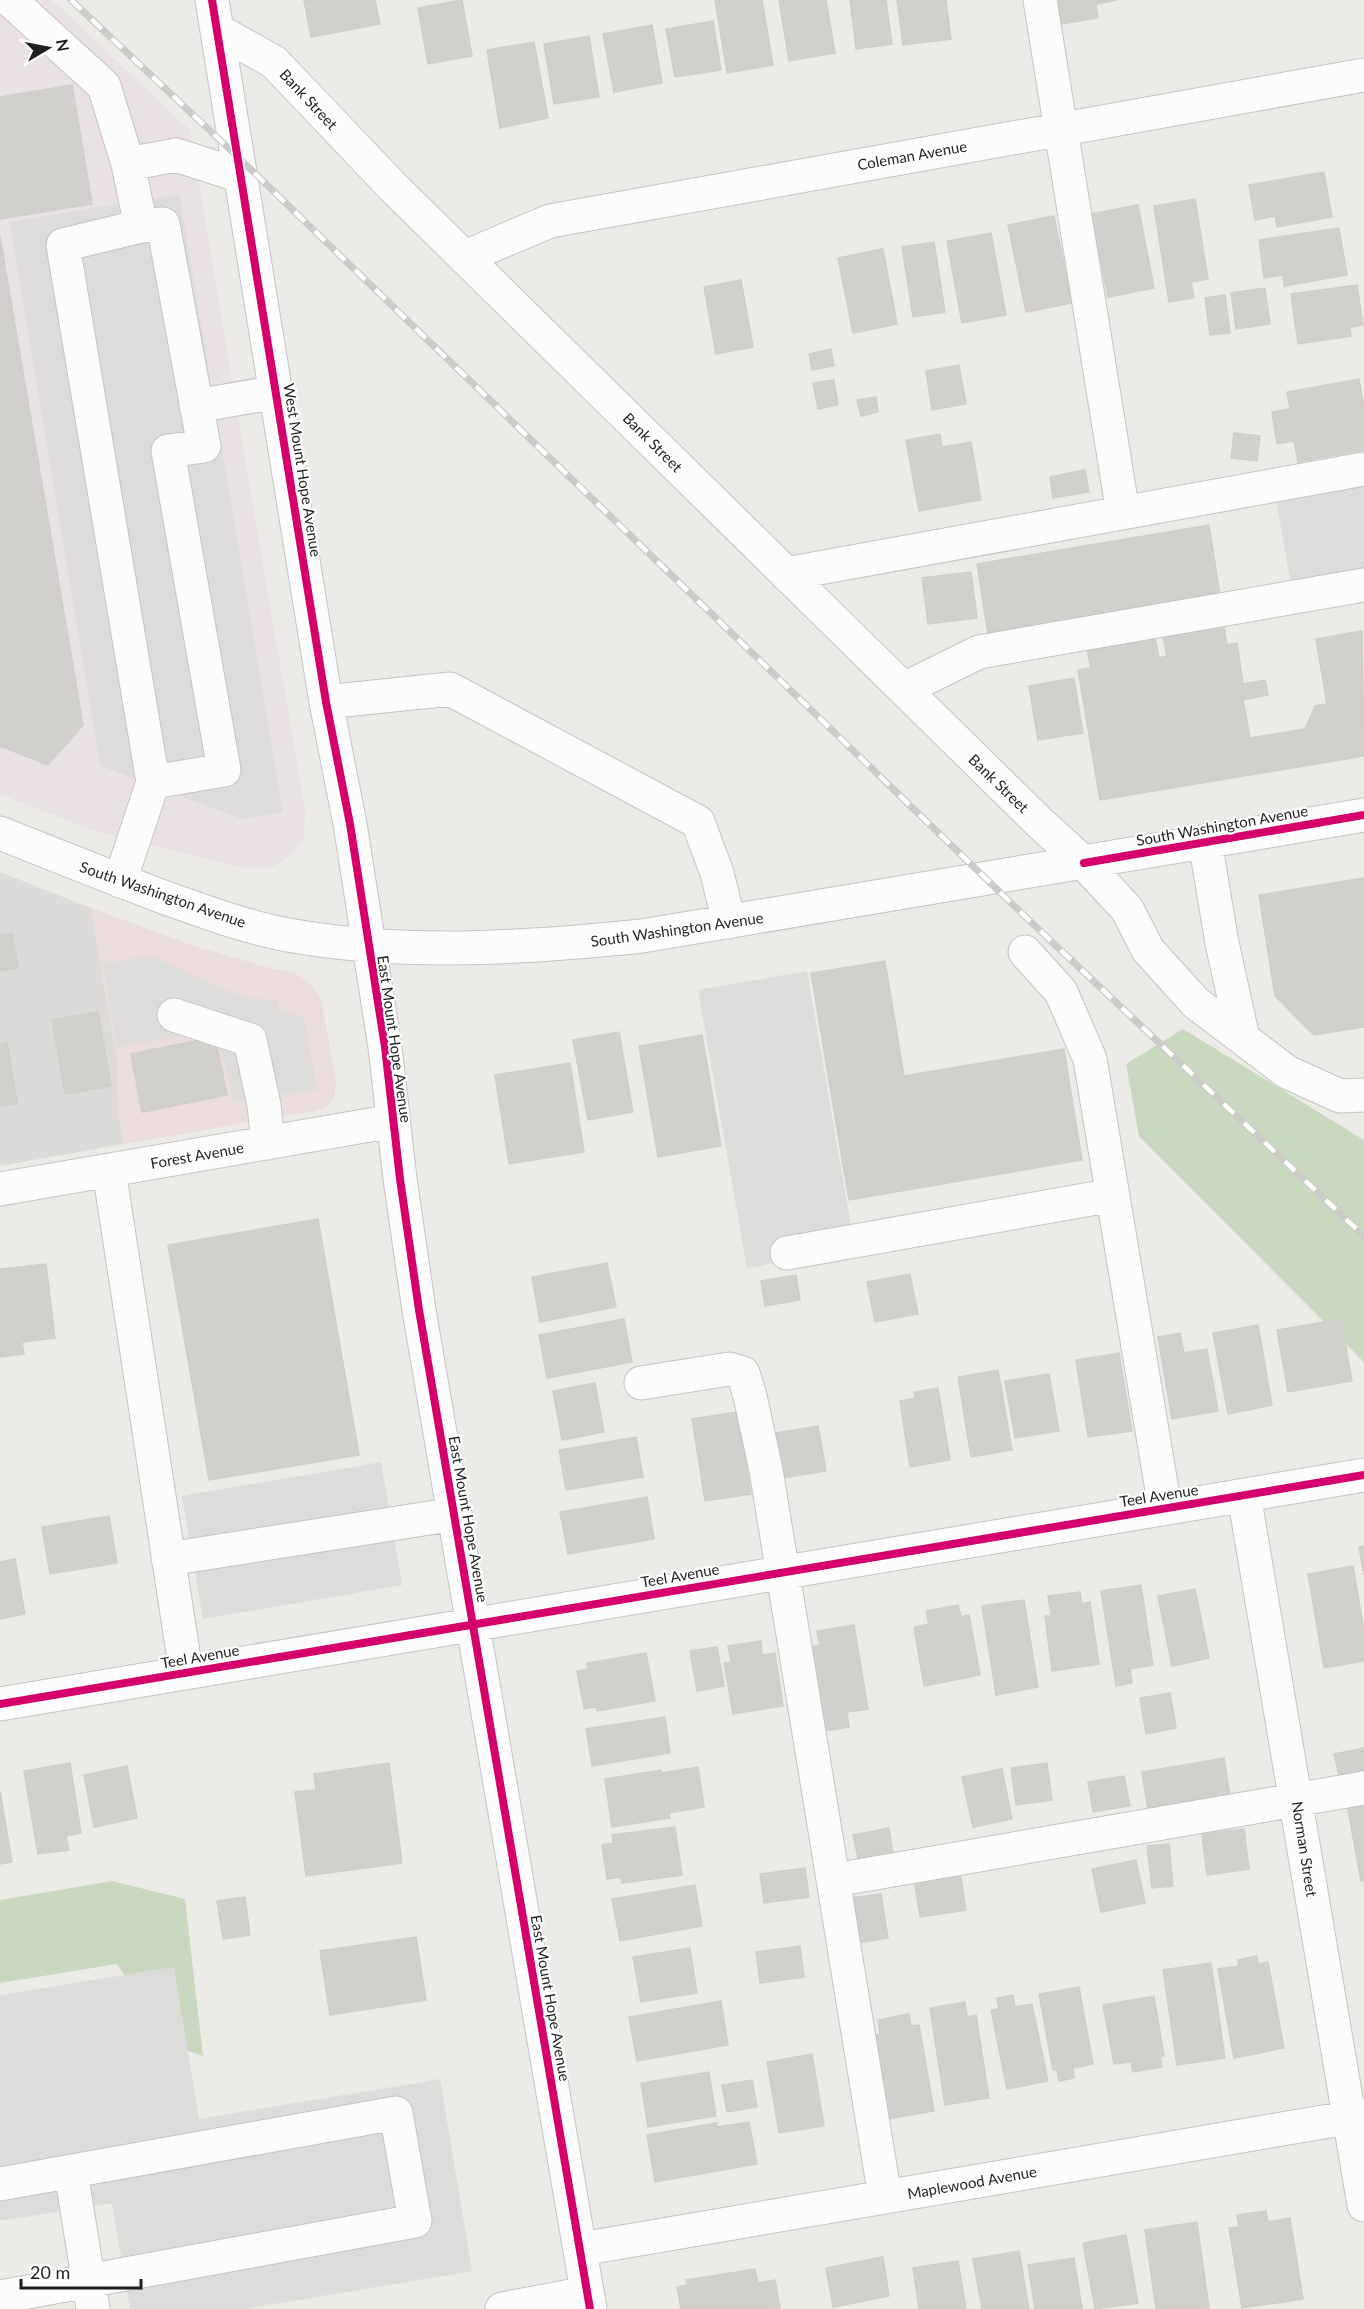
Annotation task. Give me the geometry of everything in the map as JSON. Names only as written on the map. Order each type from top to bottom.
[{"type":"street","points":[[10,0],[104,86],[128,164],[141,226]]},
{"type":"street","points":[[1040,0],[1123,513]]},
{"type":"street","name":"West Mount Hope Avenue","points":[[215,15],[326,702],[350,824],[369,945]]},
{"type":"street","name":"Bank Street","points":[[215,15],[274,62],[393,187],[1039,822],[1084,862],[1127,909],[1148,950],[1196,1003],[1287,1072],[1340,1096],[1364,1095]]},
{"type":"street","name":"Coleman Avenue","points":[[465,257],[550,221],[1364,75]]},
{"type":"street","points":[[128,164],[176,155],[241,176]]},
{"type":"street","points":[[120,881],[153,782],[63,245],[141,226],[163,224],[204,446],[168,451],[224,770],[153,782]]},
{"type":"street","points":[[196,406],[277,392]]},
{"type":"street","points":[[786,574],[1364,469]]},
{"type":"street","points":[[904,689],[979,652],[1364,585]]},
{"type":"street","points":[[326,702],[450,689],[698,822],[717,873],[729,922]]},
{"type":"street","name":"South Washington Avenue","points":[[0,833],[201,911],[260,928],[305,938],[369,945],[459,948],[566,943],[642,936],[1364,815]]},
{"type":"street","points":[[1205,841],[1222,943],[1243,1038]]},
{"type":"street","name":"East Mount Hope Avenue","points":[[369,945],[385,1047],[419,1310],[589,2301]]},
{"type":"street","points":[[1025,952],[1061,992],[1090,1059],[1165,1508]]},
{"type":"street","points":[[174,1015],[250,1040],[264,1105],[268,1143]]},
{"type":"street","name":"Forest Avenue","points":[[0,1189],[393,1121]]},
{"type":"street","points":[[109,1170],[186,1672]]},
{"type":"street","points":[[787,1253],[1113,1195]]},
{"type":"street","points":[[641,1383],[729,1369],[743,1373],[750,1396],[766,1470],[835,1880],[885,2197]]},
{"type":"street","name":"Teel Avenue","points":[[0,1704],[1364,1475]]},
{"type":"street","name":"Norman Street","points":[[1244,1495],[1296,1798],[1357,2117],[1364,2205]]},
{"type":"street","points":[[168,1559],[455,1514]]},
{"type":"street","points":[[835,1880],[1364,1788]]},
{"type":"street","points":[[0,2184],[396,2113],[416,2221],[90,2295],[0,2297]]},
{"type":"street","name":"Maplewood Avenue","points":[[581,2249],[1357,2117]]},
{"type":"street","points":[[71,2172],[90,2295]]},
{"type":"street","points":[[502,2309],[589,2301]]},
{"type":"shaded area","points":[[0,0],[52,0],[190,130],[305,812],[304,837],[290,856],[272,867],[241,868],[97,832],[0,794]]},
{"type":"shaded area","points":[[179,194],[283,812],[242,819],[100,766],[10,222]]},
{"type":"shaded area","points":[[1364,483],[1364,578],[1292,590],[1276,499]]},
{"type":"shaded area","points":[[0,872],[91,908],[117,1058],[118,1113],[124,1144],[0,1166]]},
{"type":"shaded area","points":[[91,908],[194,946],[294,973],[307,981],[320,996],[322,1005],[336,1079],[335,1094],[332,1100],[326,1107],[314,1111],[124,1144],[118,1113],[117,1058]]},
{"type":"shaded area","points":[[152,956],[244,998],[278,1000],[279,1009],[304,1018],[317,1090],[234,1102],[217,1030],[117,1047],[103,963]]},
{"type":"shaded area","points":[[807,971],[855,1249],[747,1268],[698,990]]},
{"type":"shaded area","points":[[381,1462],[402,1585],[203,1619],[182,1496]]},
{"type":"shaded area","points":[[174,1967],[199,2119],[440,2079],[472,2271],[244,2309],[130,2309],[112,2203],[0,2221],[0,1995]]},
{"type":"green space","points":[[1183,1029],[1364,1140],[1364,1362],[1139,1136],[1126,1064]]},
{"type":"green space","points":[[112,1881],[185,1899],[203,2056],[171,2045],[117,1964],[0,1983],[0,1900]]},
{"type":"building","points":[[304,0],[375,0],[380,24],[311,37]]},
{"type":"building","points":[[462,0],[472,56],[428,64],[418,8]]},
{"type":"building","points":[[715,0],[762,0],[773,65],[727,73]]},
{"type":"building","points":[[779,0],[826,0],[835,53],[789,61]]},
{"type":"building","points":[[850,0],[886,0],[892,44],[856,49]]},
{"type":"building","points":[[897,0],[946,0],[951,39],[903,45]]},
{"type":"building","points":[[1057,0],[1117,0],[1096,4],[1098,18],[1062,24]]},
{"type":"building","points":[[713,21],[721,70],[675,77],[666,29]]},
{"type":"building","points":[[652,25],[662,83],[614,92],[603,34]]},
{"type":"building","points":[[589,36],[599,97],[554,104],[544,44]]},
{"type":"building","points":[[534,42],[548,118],[500,128],[487,50]]},
{"type":"building","points":[[72,85],[92,204],[0,219],[0,97]]},
{"type":"building","points":[[1324,172],[1332,217],[1277,227],[1275,216],[1255,220],[1249,185]]},
{"type":"building","points":[[1195,199],[1208,279],[1191,282],[1194,298],[1169,302],[1154,206]]},
{"type":"building","points":[[1138,205],[1154,288],[1108,297],[1091,214]]},
{"type":"building","points":[[1054,216],[1072,303],[1026,312],[1008,225]]},
{"type":"building","points":[[1339,228],[1347,275],[1284,286],[1283,275],[1264,278],[1259,240]]},
{"type":"building","points":[[991,233],[1006,315],[962,323],[947,241]]},
{"type":"building","points":[[0,237],[83,725],[48,765],[0,746]]},
{"type":"building","points":[[934,242],[945,312],[913,317],[902,247]]},
{"type":"building","points":[[883,249],[897,324],[853,333],[838,258]]},
{"type":"building","points":[[741,280],[753,347],[716,354],[704,287]]},
{"type":"building","points":[[1357,285],[1363,325],[1350,327],[1351,336],[1298,344],[1291,294]]},
{"type":"building","points":[[1265,288],[1270,324],[1236,329],[1231,293]]},
{"type":"building","points":[[1225,295],[1230,333],[1210,335],[1205,298]]},
{"type":"building","points":[[831,349],[834,366],[812,370],[809,354]]},
{"type":"building","points":[[959,365],[966,404],[932,410],[926,371]]},
{"type":"building","points":[[1359,379],[1364,408],[1364,450],[1298,462],[1294,441],[1277,444],[1272,412],[1290,409],[1287,392]]},
{"type":"building","points":[[834,380],[838,405],[818,409],[813,383]]},
{"type":"building","points":[[876,397],[878,412],[861,416],[857,400]]},
{"type":"building","points":[[1234,433],[1260,436],[1257,461],[1231,458]]},
{"type":"building","points":[[940,434],[942,447],[971,442],[981,500],[919,511],[906,440]]},
{"type":"building","points":[[1085,470],[1089,492],[1053,498],[1050,477]]},
{"type":"building","points":[[1209,525],[1220,595],[988,634],[977,564]]},
{"type":"building","points":[[971,572],[977,618],[928,624],[922,578]]},
{"type":"building","points":[[1224,626],[1227,645],[1237,643],[1243,684],[1265,680],[1268,695],[1243,700],[1250,738],[1305,729],[1315,706],[1327,704],[1316,639],[1362,631],[1364,756],[1100,800],[1078,670],[1091,668],[1087,649],[1155,637],[1159,658],[1167,656],[1163,636]]},
{"type":"building","points":[[1074,678],[1083,733],[1038,740],[1029,686]]},
{"type":"building","points":[[1364,878],[1364,1027],[1314,1035],[1275,996],[1259,895]]},
{"type":"building","points":[[12,934],[18,968],[0,971],[0,935]]},
{"type":"building","points":[[885,961],[904,1076],[1064,1049],[1082,1160],[849,1200],[811,973]]},
{"type":"building","points":[[98,1012],[111,1086],[65,1094],[52,1020]]},
{"type":"building","points":[[619,1032],[633,1112],[588,1120],[573,1040]]},
{"type":"building","points":[[702,1035],[721,1146],[658,1157],[639,1046]]},
{"type":"building","points":[[215,1037],[227,1095],[142,1112],[131,1054]]},
{"type":"building","points":[[7,1042],[17,1103],[0,1106],[0,1044]]},
{"type":"building","points":[[570,1063],[584,1152],[509,1164],[495,1075]]},
{"type":"building","points":[[318,1219],[359,1455],[209,1480],[168,1245]]},
{"type":"building","points":[[607,1263],[616,1307],[540,1322],[532,1277]]},
{"type":"building","points":[[46,1264],[55,1338],[22,1342],[24,1354],[0,1357],[0,1269]]},
{"type":"building","points":[[910,1274],[918,1314],[875,1322],[867,1282]]},
{"type":"building","points":[[796,1275],[800,1300],[765,1306],[761,1281]]},
{"type":"building","points":[[624,1319],[632,1362],[547,1378],[539,1335]]},
{"type":"building","points":[[1341,1319],[1352,1381],[1288,1392],[1277,1330]]},
{"type":"building","points":[[1258,1325],[1272,1405],[1228,1414],[1213,1333]]},
{"type":"building","points":[[1180,1333],[1184,1353],[1207,1349],[1218,1411],[1172,1419],[1158,1337]]},
{"type":"building","points":[[1119,1353],[1132,1431],[1088,1437],[1076,1360]]},
{"type":"building","points":[[998,1370],[1012,1450],[971,1457],[958,1377]]},
{"type":"building","points":[[1049,1374],[1059,1431],[1015,1438],[1005,1381]]},
{"type":"building","points":[[595,1383],[604,1432],[562,1440],[553,1391]]},
{"type":"building","points":[[938,1388],[950,1460],[910,1467],[900,1401],[915,1398],[914,1392]]},
{"type":"building","points":[[738,1412],[751,1494],[705,1501],[692,1419]]},
{"type":"building","points":[[818,1426],[826,1471],[776,1479],[769,1434]]},
{"type":"building","points":[[636,1437],[643,1477],[566,1490],[559,1450]]},
{"type":"building","points":[[647,1497],[654,1539],[568,1554],[560,1512]]},
{"type":"building","points":[[109,1516],[117,1563],[50,1574],[42,1527]]},
{"type":"building","points":[[1364,1546],[1364,1575],[1359,1547]]},
{"type":"building","points":[[15,1559],[25,1614],[0,1619],[0,1562]]},
{"type":"building","points":[[1353,1566],[1364,1631],[1364,1661],[1324,1668],[1308,1574]]},
{"type":"building","points":[[1141,1585],[1153,1665],[1130,1669],[1132,1683],[1116,1686],[1101,1591]]},
{"type":"building","points":[[1195,1589],[1209,1658],[1172,1666],[1158,1596]]},
{"type":"building","points":[[1080,1592],[1082,1604],[1090,1602],[1099,1664],[1052,1671],[1045,1616],[1051,1616],[1048,1596]]},
{"type":"building","points":[[1024,1600],[1038,1687],[996,1695],[982,1606]]},
{"type":"building","points":[[958,1605],[961,1617],[969,1615],[980,1675],[924,1686],[914,1627],[929,1624],[926,1611]]},
{"type":"building","points":[[854,1625],[868,1709],[847,1712],[849,1727],[824,1731],[810,1647],[820,1645],[817,1631]]},
{"type":"building","points":[[761,1641],[762,1655],[775,1653],[783,1706],[733,1714],[724,1663],[731,1662],[728,1646]]},
{"type":"building","points":[[717,1647],[724,1686],[697,1691],[690,1651]]},
{"type":"building","points":[[646,1653],[655,1701],[597,1711],[596,1707],[584,1709],[577,1671],[588,1669],[587,1663]]},
{"type":"building","points":[[1170,1693],[1176,1728],[1146,1734],[1140,1698]]},
{"type":"building","points":[[665,1717],[670,1753],[592,1766],[586,1729]]},
{"type":"building","points":[[1364,1748],[1364,1778],[1341,1783],[1334,1754]]},
{"type":"building","points":[[1224,1758],[1231,1802],[1149,1816],[1142,1772]]},
{"type":"building","points":[[70,1763],[81,1833],[66,1836],[69,1850],[38,1854],[24,1771]]},
{"type":"building","points":[[389,1763],[402,1863],[306,1876],[295,1792],[316,1790],[314,1774]]},
{"type":"building","points":[[1047,1763],[1052,1800],[1016,1805],[1011,1768]]},
{"type":"building","points":[[127,1766],[137,1818],[94,1827],[84,1775]]},
{"type":"building","points":[[698,1767],[704,1807],[669,1813],[670,1818],[612,1827],[605,1779]]},
{"type":"building","points":[[1002,1769],[1012,1819],[973,1827],[962,1777]]},
{"type":"building","points":[[1124,1776],[1130,1806],[1093,1812],[1088,1782]]},
{"type":"building","points":[[0,1791],[12,1862],[0,1864]]},
{"type":"building","points":[[1364,1801],[1364,1880],[1361,1881],[1347,1804]]},
{"type":"building","points":[[675,1827],[682,1875],[622,1883],[621,1877],[607,1879],[602,1845],[613,1843],[612,1835]]},
{"type":"building","points":[[889,1828],[893,1855],[859,1862],[853,1835]]},
{"type":"building","points":[[1244,1829],[1249,1869],[1207,1875],[1202,1834]]},
{"type":"building","points":[[1169,1844],[1173,1886],[1152,1888],[1147,1846]]},
{"type":"building","points":[[1136,1860],[1145,1903],[1101,1912],[1092,1869]]},
{"type":"building","points":[[805,1868],[809,1897],[764,1903],[760,1874]]},
{"type":"building","points":[[960,1872],[966,1910],[920,1917],[914,1879]]},
{"type":"building","points":[[695,1885],[702,1926],[620,1941],[612,1899]]},
{"type":"building","points":[[881,1894],[888,1938],[859,1943],[852,1898]]},
{"type":"building","points":[[245,1897],[250,1935],[223,1939],[217,1901]]},
{"type":"building","points":[[416,1937],[426,2000],[330,2015],[320,1951]]},
{"type":"building","points":[[800,1946],[804,1977],[760,1983],[756,1952]]},
{"type":"building","points":[[690,1948],[697,1993],[641,2002],[633,1957]]},
{"type":"building","points":[[1257,1956],[1258,1964],[1268,1962],[1284,2048],[1234,2058],[1218,1969],[1239,1966],[1238,1960]]},
{"type":"building","points":[[1211,1963],[1225,2058],[1177,2065],[1163,1970]]},
{"type":"building","points":[[1079,1987],[1093,2064],[1073,2068],[1074,2078],[1059,2081],[1057,2070],[1053,2070],[1039,1994]]},
{"type":"building","points":[[1013,1995],[1015,2007],[1032,2004],[1048,2081],[1007,2089],[991,2010],[999,2009],[997,1998]]},
{"type":"building","points":[[1154,1996],[1164,2056],[1160,2056],[1162,2067],[1133,2072],[1131,2062],[1114,2064],[1103,2005]]},
{"type":"building","points":[[721,2001],[728,2045],[637,2061],[629,2017]]},
{"type":"building","points":[[965,2002],[967,2017],[976,2015],[989,2098],[945,2105],[930,2008]]},
{"type":"building","points":[[909,2014],[911,2026],[919,2025],[934,2111],[888,2119],[874,2035],[880,2034],[878,2020]]},
{"type":"building","points":[[812,2054],[824,2126],[779,2133],[767,2062]]},
{"type":"building","points":[[709,2072],[716,2116],[648,2127],[641,2083]]},
{"type":"building","points":[[752,2080],[757,2107],[727,2112],[722,2085]]},
{"type":"building","points":[[749,2122],[757,2164],[655,2182],[647,2135],[717,2123],[717,2127]]},
{"type":"building","points":[[1266,2211],[1268,2222],[1290,2218],[1303,2299],[1242,2308],[1229,2228],[1239,2227],[1237,2215]]},
{"type":"building","points":[[1197,2222],[1209,2308],[1156,2309],[1145,2230]]},
{"type":"building","points":[[1126,2235],[1138,2303],[1095,2309],[1083,2243]]},
{"type":"building","points":[[1019,2251],[1029,2309],[982,2309],[973,2259]]},
{"type":"building","points":[[883,2257],[889,2296],[833,2307],[826,2268]]},
{"type":"building","points":[[1074,2258],[1082,2309],[1035,2309],[1028,2265]]},
{"type":"building","points":[[958,2261],[966,2309],[919,2309],[913,2268]]},
{"type":"building","points":[[755,2269],[758,2283],[775,2280],[780,2308],[681,2309],[677,2287],[687,2285],[686,2280]]},
{"type":"railway","points":[[71,0],[239,158],[1033,924],[1364,1236]]},
{"type":"cycle path","points":[[212,0],[326,702],[350,824],[385,1047],[400,1179],[419,1310],[590,2309]]},
{"type":"cycle path","points":[[1084,863],[1364,815]]},
{"type":"cycle path","points":[[0,1704],[1364,1475]]}]
